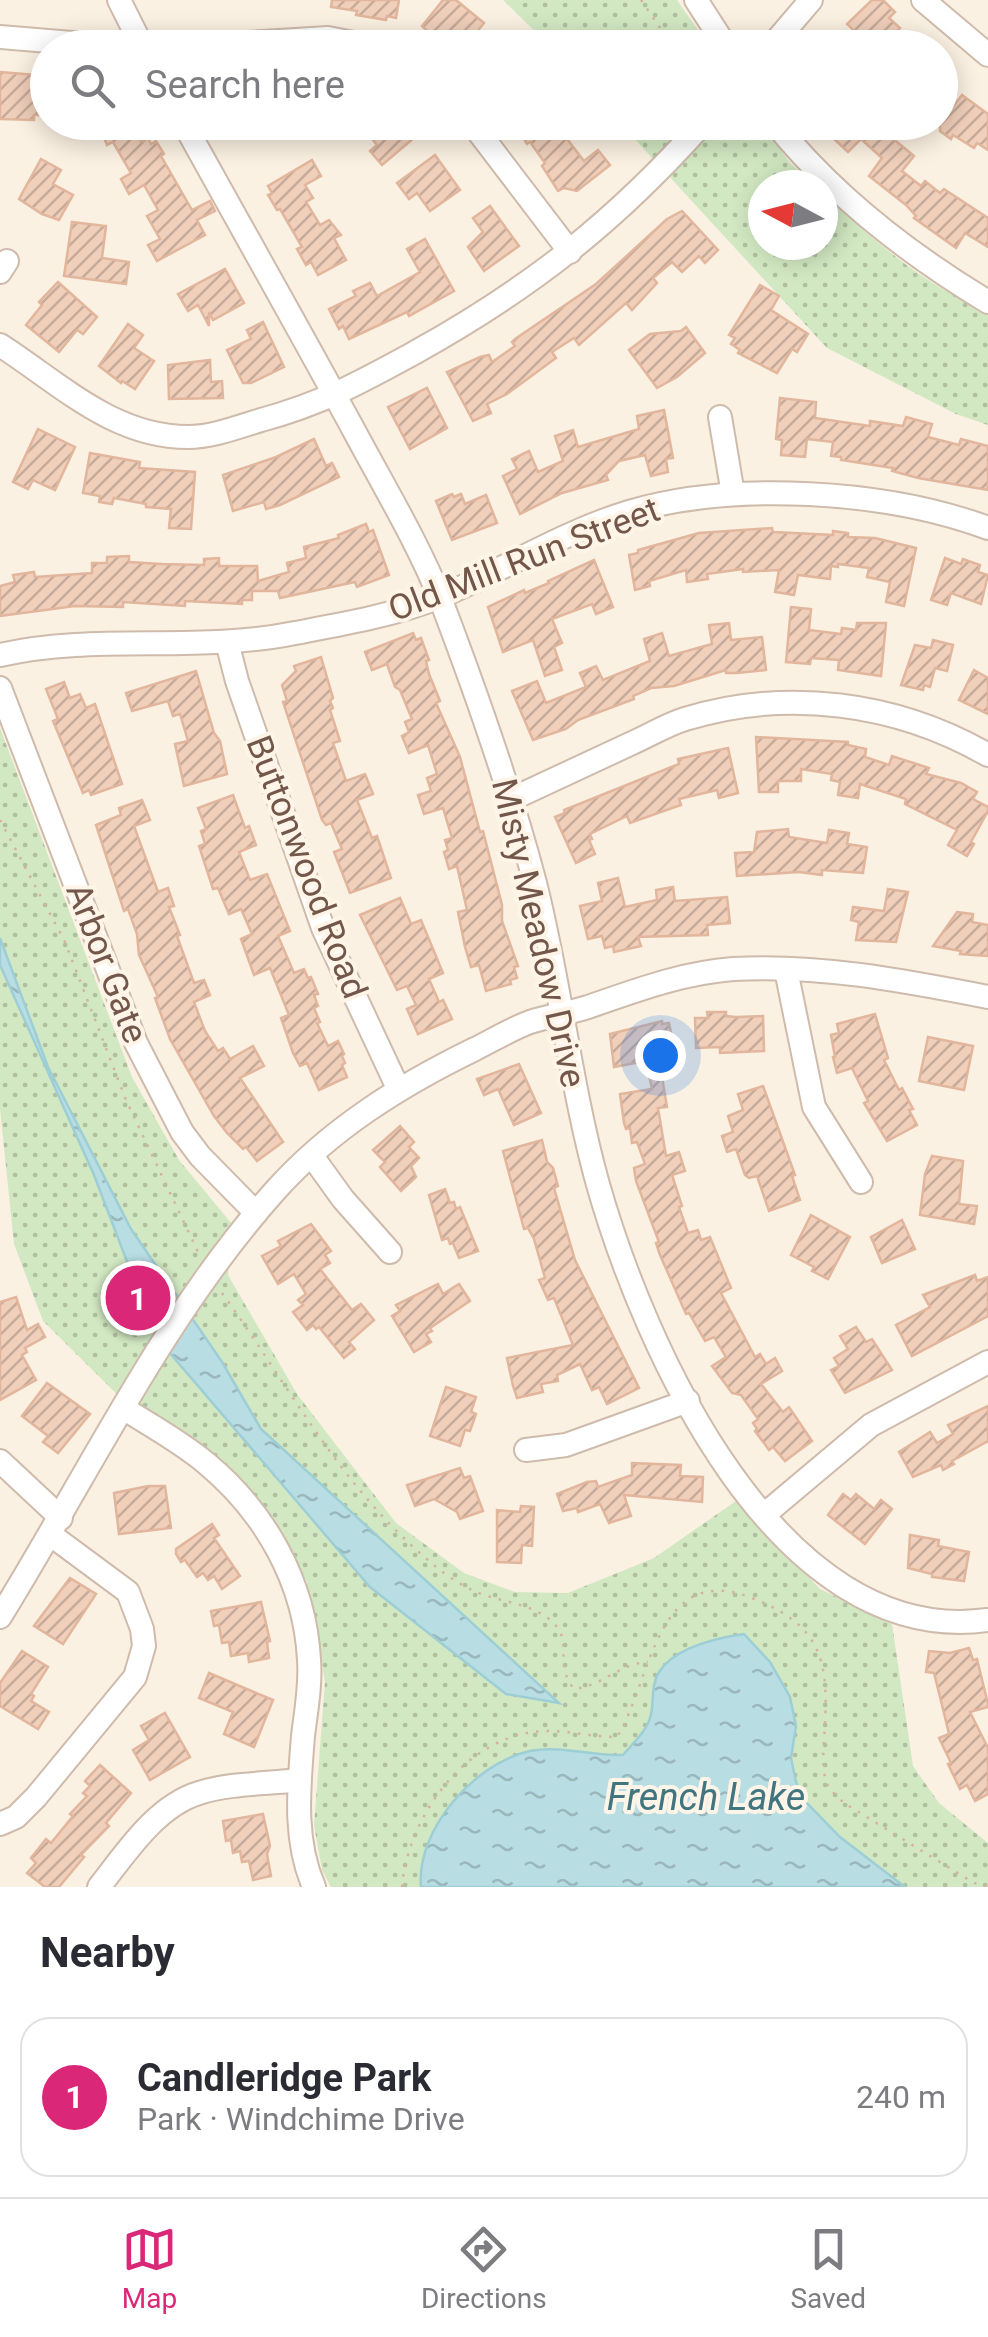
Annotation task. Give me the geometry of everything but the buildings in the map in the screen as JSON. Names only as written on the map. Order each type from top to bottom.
[{"type":"street","points":[[119,0],[134,30]]},
{"type":"street","points":[[696,0],[715,30]]},
{"type":"street","points":[[785,30],[811,0]]},
{"type":"street","points":[[923,0],[988,55]]},
{"type":"street","points":[[0,36],[30,39]]},
{"type":"street","name":"Misty Meadow Drive","points":[[194,140],[336,396],[439,597],[512,799],[548,940],[581,1116],[616,1244],[653,1335],[688,1401],[730,1470],[765,1514],[838,1585],[903,1615],[948,1622],[988,1620]]},
{"type":"street","points":[[485,140],[570,252]]},
{"type":"street","points":[[0,345],[112,421],[189,438],[220,432],[336,396],[474,320],[601,228],[688,140]]},
{"type":"street","points":[[788,140],[886,235],[988,302]]},
{"type":"street","points":[[720,417],[733,494]]},
{"type":"street","name":"Old Mill Run Street","points":[[0,655],[54,646],[228,642],[322,628],[439,597],[565,535],[630,512],[733,494],[774,492],[910,506],[988,528]]},
{"type":"street","name":"Buttonwood Road","points":[[228,642],[237,681],[323,928],[398,1088]]},
{"type":"street","name":"Arbor Gate","points":[[0,688],[136,1042],[182,1132],[256,1213]]},
{"type":"street","points":[[512,799],[682,720],[758,704],[797,701],[875,711],[924,726],[988,755]]},
{"type":"street","points":[[0,1617],[123,1408],[256,1213],[312,1156],[398,1088],[530,1022],[563,1015],[675,976],[735,969],[786,970],[906,981],[988,997]]},
{"type":"street","points":[[786,970],[814,1107],[861,1182]]},
{"type":"street","points":[[312,1156],[390,1252]]},
{"type":"street","points":[[765,1514],[871,1426],[988,1362]]},
{"type":"street","points":[[526,1450],[566,1445],[688,1401]]},
{"type":"street","points":[[123,1408],[202,1460],[233,1488],[279,1550],[296,1590],[310,1664],[300,1780],[300,1835],[307,1885]]},
{"type":"street","points":[[0,1461],[56,1527],[128,1592],[137,1610],[144,1646],[135,1678],[36,1797],[16,1817],[0,1824]]},
{"type":"street","points":[[100,1887],[135,1840],[176,1802],[201,1792],[300,1780]]},
{"type":"path","points":[[641,0],[662,30]]},
{"type":"path","points":[[0,820],[65,942],[126,1100],[210,1276],[348,1476],[430,1562],[472,1590],[550,1619],[563,1637],[564,1676],[574,1689],[591,1687],[636,1663],[648,1662]]},
{"type":"path","points":[[402,1887],[404,1860],[453,1774],[484,1750],[512,1737],[546,1731],[616,1737],[627,1720],[660,1629],[676,1609],[695,1596],[730,1590],[774,1607],[802,1627],[819,1650],[826,1670],[823,1751],[827,1784],[844,1803],[973,1885],[988,1886]]},
{"type":"green space","points":[[503,0],[677,0],[698,30],[534,30]]},
{"type":"green space","points":[[636,140],[774,140],[798,170],[748,170],[748,260],[838,260],[838,206],[920,274],[988,312],[988,425],[956,414],[827,348]]},
{"type":"green space","points":[[0,728],[132,1077],[179,1160],[232,1224],[228,1275],[297,1394],[396,1523],[464,1573],[515,1592],[568,1593],[654,1558],[736,1501],[820,1589],[892,1624],[913,1766],[939,1803],[988,1843],[988,1887],[331,1887],[322,1870],[314,1825],[325,1682],[307,1582],[260,1505],[147,1424],[43,1321],[14,1244],[0,1109]]},
{"type":"water","points":[[0,938],[48,1067],[131,1229],[222,1362],[261,1429],[559,1703],[506,1694],[370,1587],[163,1345],[94,1175],[0,965]]},
{"type":"water","name":"French Lake","points":[[744,1634],[770,1662],[790,1697],[796,1726],[791,1758],[805,1801],[840,1837],[905,1887],[421,1887],[428,1843],[439,1822],[453,1802],[489,1769],[530,1751],[623,1755],[648,1723],[654,1683],[666,1663],[697,1645]]},
{"type":"place","name":"Candleridge Park","points":[[138,1298]]}]
